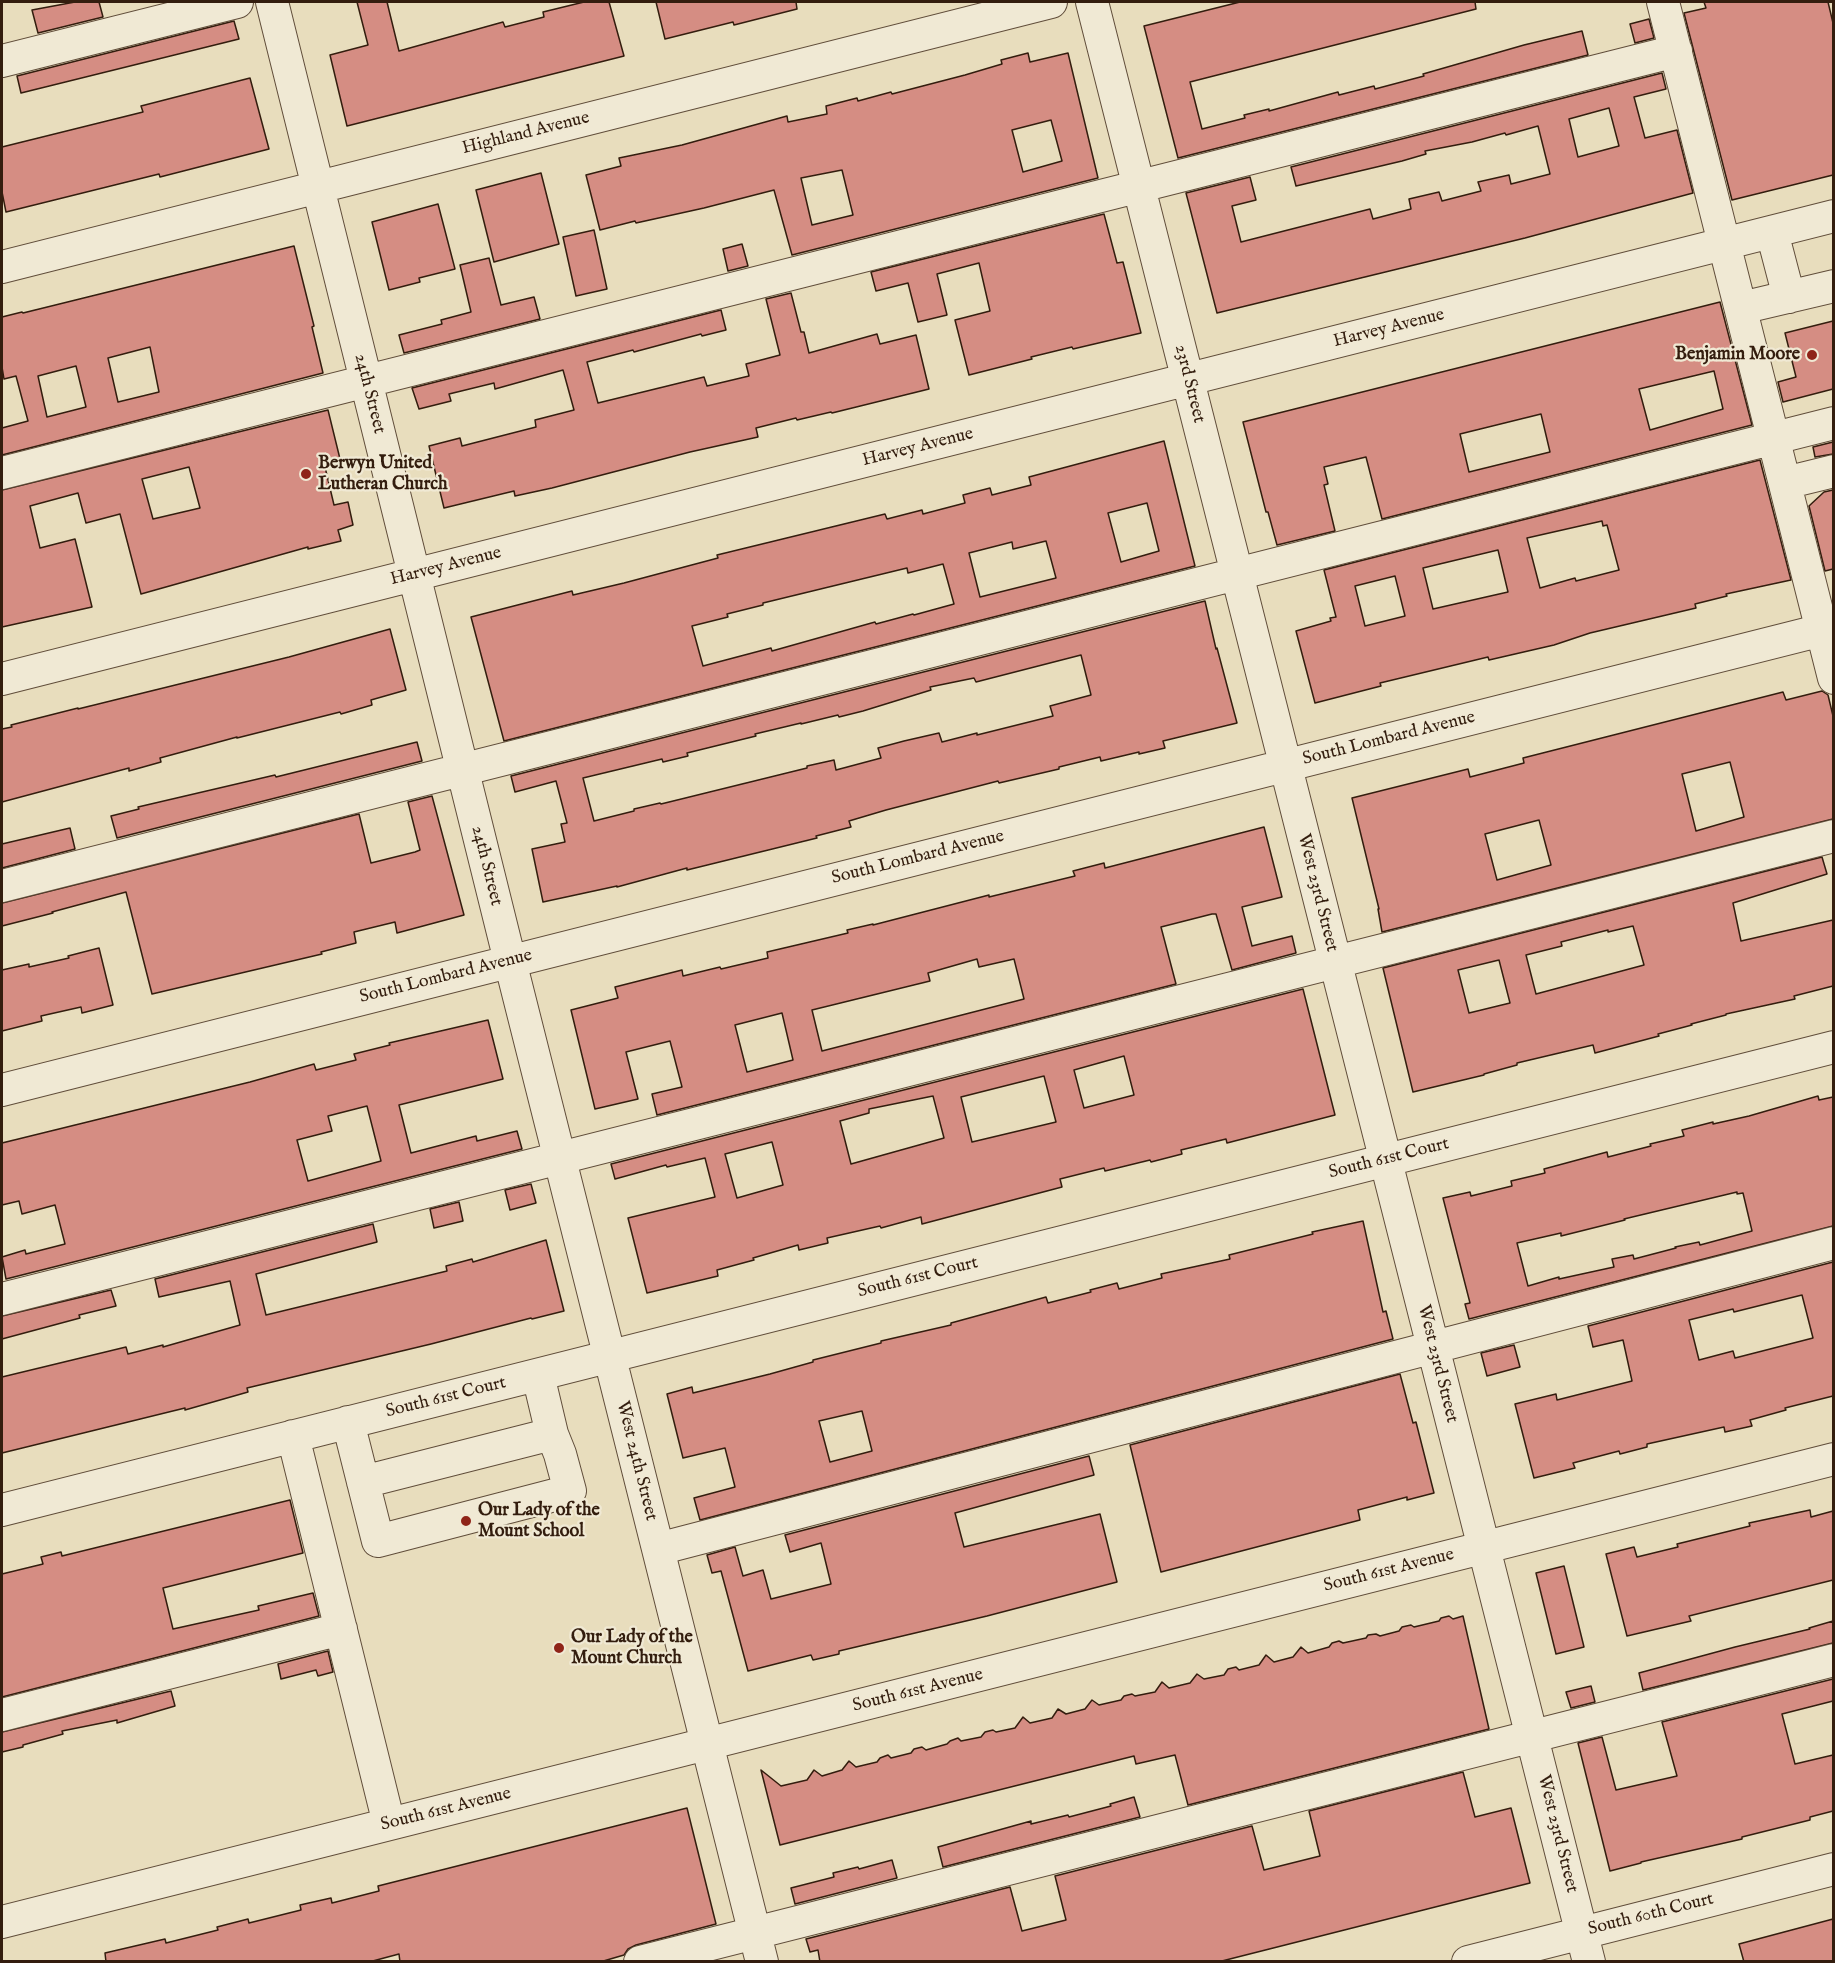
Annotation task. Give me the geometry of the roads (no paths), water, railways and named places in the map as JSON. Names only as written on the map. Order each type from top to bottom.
[{"type":"street","points":[[2,61],[237,2]]},
{"type":"street","name":"24th Street","points":[[272,2],[510,961]]},
{"type":"street","name":"Highland Avenue","points":[[2,267],[1051,2]]},
{"type":"street","name":"23rd Street","points":[[1092,2],[1285,766]]},
{"type":"street","points":[[1663,2],[1773,438],[1828,628],[1833,678]]},
{"type":"street","points":[[2,473],[1676,51]]},
{"type":"street","name":"Harvey Avenue","points":[[2,679],[1833,216]]},
{"type":"street","points":[[1772,232],[1789,297]]},
{"type":"street","points":[[1741,308],[1833,286]]},
{"type":"street","points":[[2,886],[1833,423]]},
{"type":"street","points":[[1785,483],[1833,471]]},
{"type":"street","name":"South Lombard Avenue","points":[[2,1089],[1828,628]]},
{"type":"street","name":"West 23rd Street","points":[[1285,766],[1586,1947]]},
{"type":"street","points":[[2,1299],[1833,836]]},
{"type":"street","name":"West 24th Street","points":[[510,961],[758,1947]]},
{"type":"street","name":"South 61st Court","points":[[2,1510],[1833,1047]]},
{"type":"street","points":[[658,1549],[1833,1243]]},
{"type":"street","points":[[348,1422],[378,1541],[570,1491],[552,1434],[538,1374]]},
{"type":"street","points":[[363,1482],[552,1434]]},
{"type":"street","points":[[293,1436],[390,1824]]},
{"type":"street","name":"South 61st Avenue","points":[[2,1922],[1833,1459]]},
{"type":"street","points":[[2,1714],[341,1629]]},
{"type":"street","points":[[640,1962],[758,1947],[1532,1736],[1833,1660]]},
{"type":"street","name":"South 60th Court","points":[[1468,1962],[1586,1947],[1833,1869]]},
{"type":"place","name":"Benjamin Moore","points":[[1812,355]]},
{"type":"place","name":"Berwyn United Lutheran Church","points":[[306,474]]},
{"type":"place","name":"Our Lady of the Mount School","points":[[466,1521]]},
{"type":"place","name":"Our Lady of the Mount Church","points":[[559,1648]]}]
